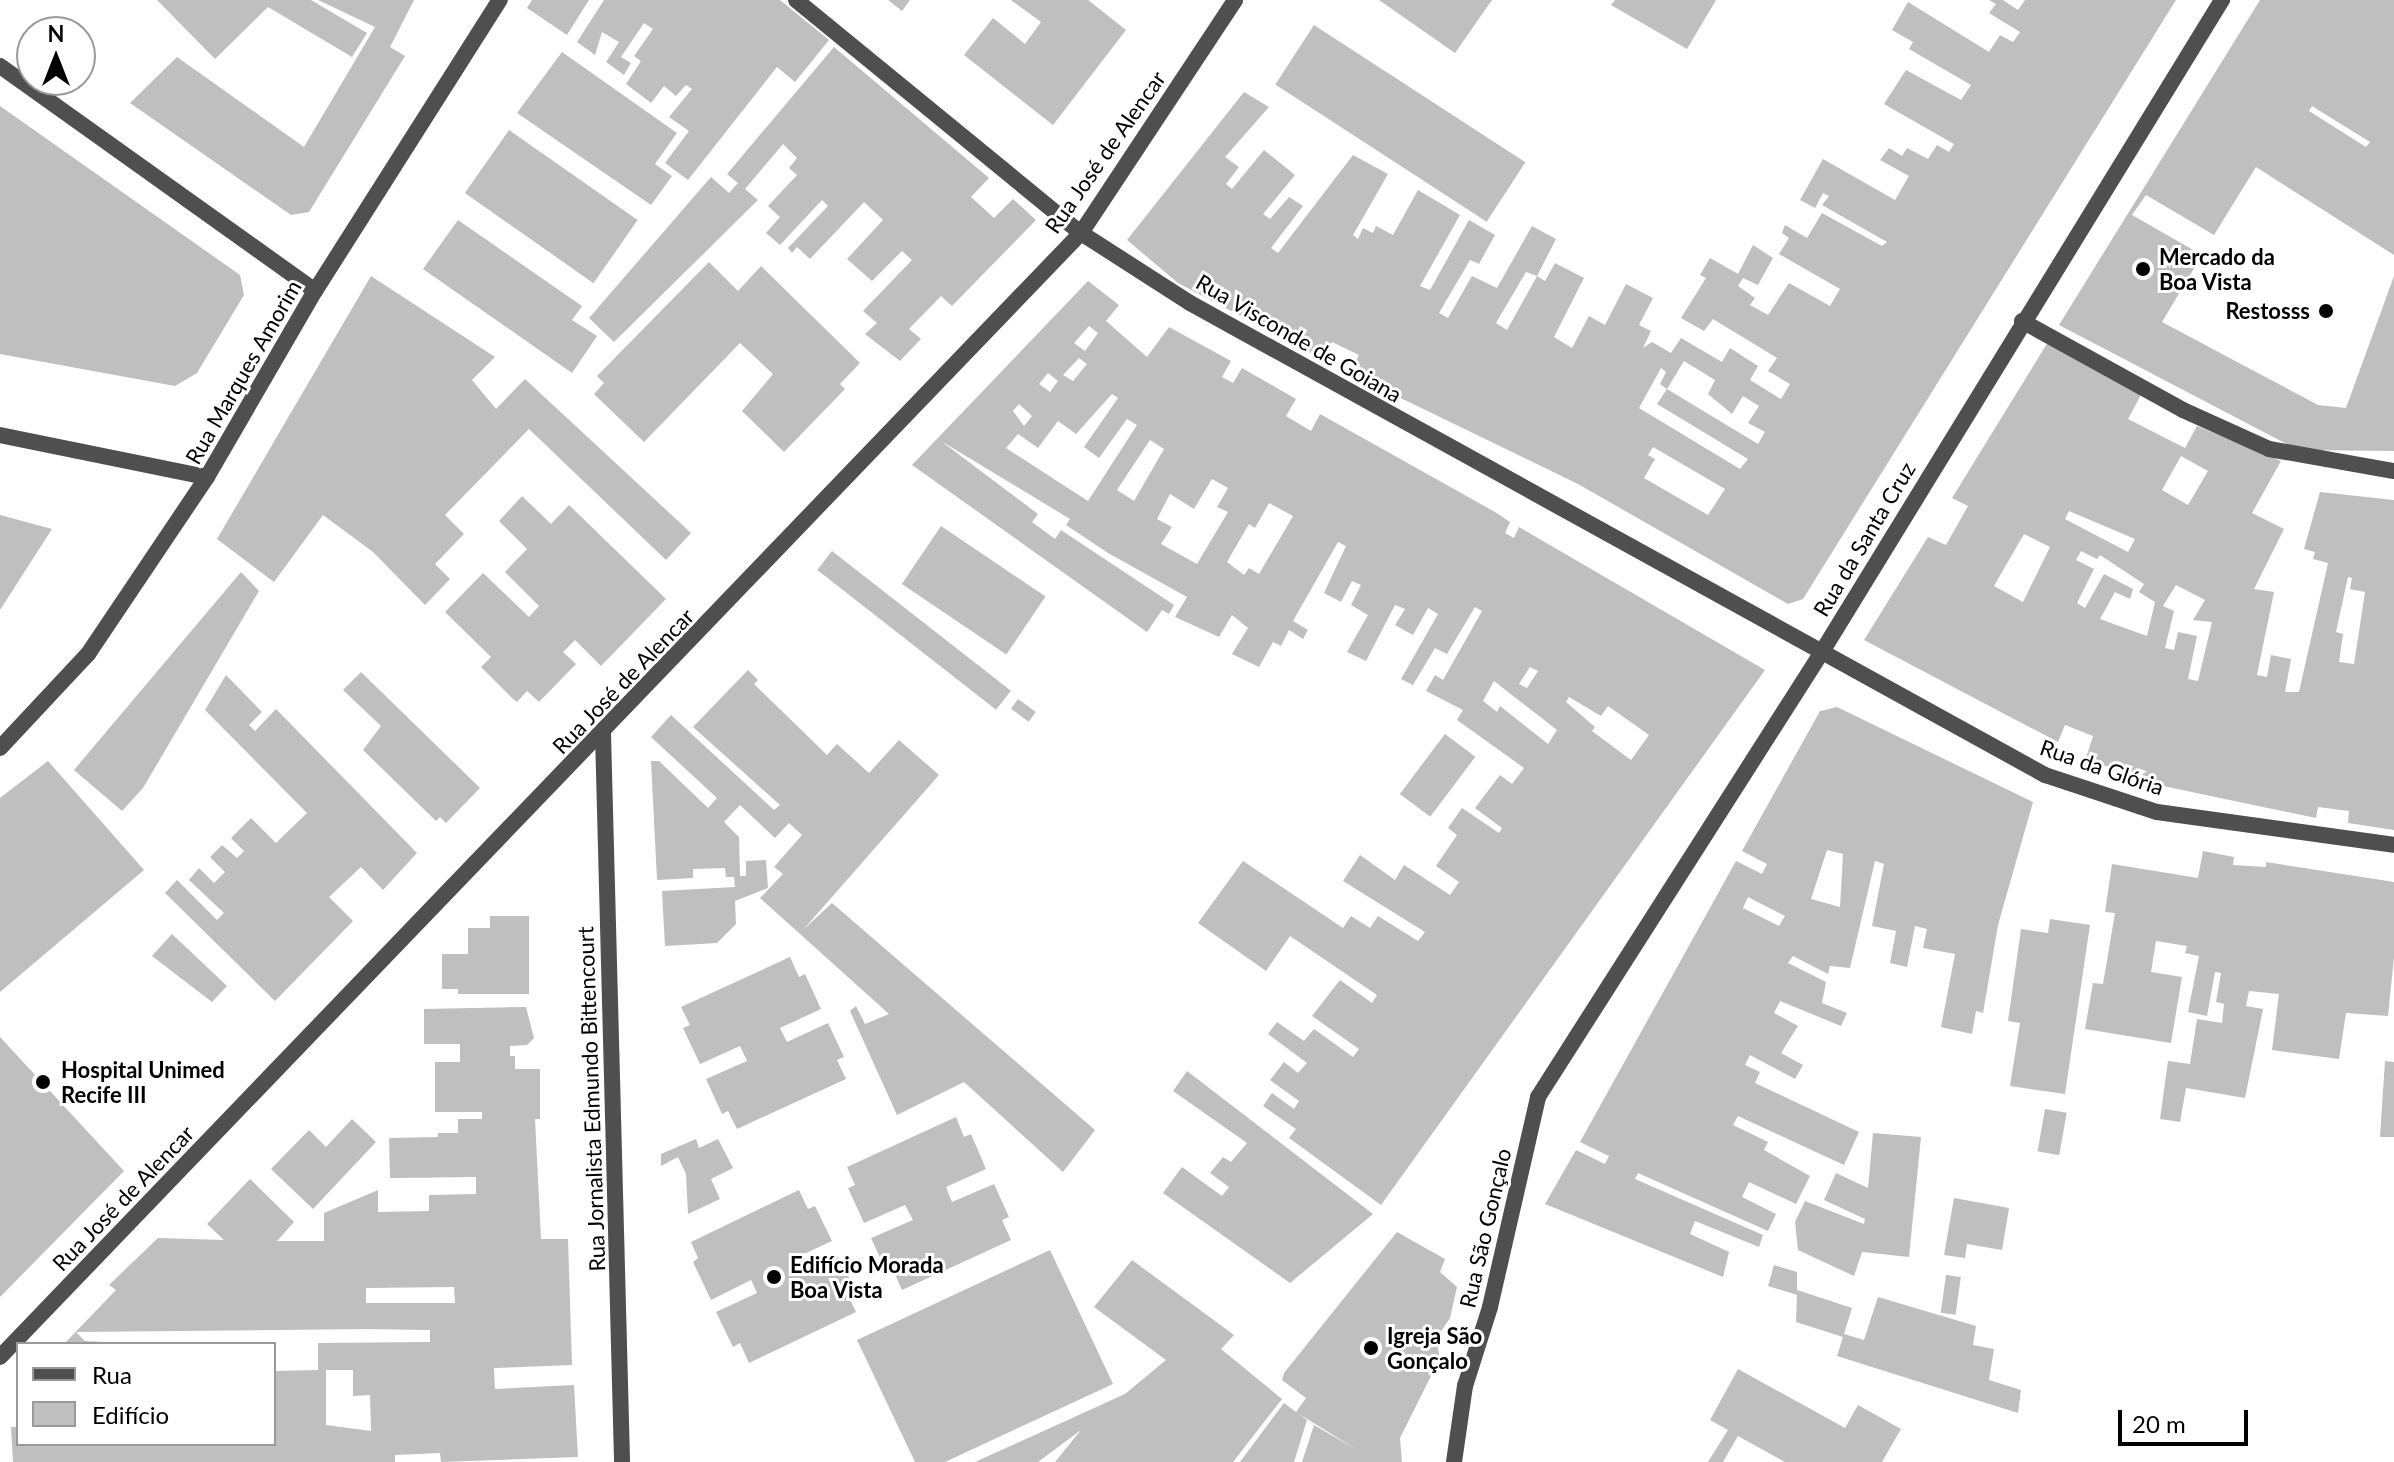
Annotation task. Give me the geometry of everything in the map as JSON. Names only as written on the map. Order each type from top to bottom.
[{"type":"street","name":"Rua Marques Amorim","points":[[0,748],[88,654],[207,477],[315,291],[500,0]]},
{"type":"street","name":"Rua Visconde de Goiana","points":[[796,0],[1081,233],[1190,303],[1820,655]]},
{"type":"street","name":"Rua José de Alencar","points":[[0,1357],[603,734],[1081,233],[1235,0]]},
{"type":"street","name":"Rua da Santa Cruz","points":[[1538,1097],[1820,655],[2022,321],[2222,0]]},
{"type":"street","points":[[0,66],[315,291]]},
{"type":"street","points":[[2022,321],[2183,410],[2269,449],[2394,471]]},
{"type":"street","points":[[0,435],[207,477]]},
{"type":"street","name":"Rua da Glória","points":[[1820,655],[2059,779],[2157,812],[2394,845]]},
{"type":"street","name":"Rua Jornalista Edmundo Bittencourt","points":[[603,734],[622,1462]]},
{"type":"street","name":"Rua São Gonçalo","points":[[1454,1462],[1465,1386],[1490,1307],[1538,1097]]},
{"type":"building","points":[[157,0],[311,0],[367,33],[352,57],[268,7],[215,59]]},
{"type":"building","points":[[318,0],[414,0],[390,47],[405,56],[309,212],[291,215],[130,103],[177,57],[304,147],[375,27]]},
{"type":"building","points":[[532,0],[589,0],[567,35],[527,8]]},
{"type":"building","points":[[604,0],[780,0],[829,40],[795,82],[777,67],[688,180],[665,163],[689,131],[669,117],[692,89],[686,85],[676,96],[664,86],[651,103],[626,84],[641,61],[634,56],[653,29],[644,23],[621,57],[631,63],[624,75],[606,62],[619,42],[602,32],[595,55],[577,42]]},
{"type":"building","points":[[888,0],[910,0],[902,11]]},
{"type":"building","points":[[1011,0],[1088,0],[1126,30],[1053,125],[964,55],[993,18],[1025,44],[1041,22]]},
{"type":"building","points":[[1379,0],[1492,0],[1455,53]]},
{"type":"building","points":[[1615,0],[1716,0],[1687,49],[1611,5]]},
{"type":"building","points":[[1989,0],[2003,0],[2018,10],[2025,0],[2176,0],[1803,599],[1788,604],[1578,484],[1349,373],[1359,355],[1332,342],[1322,359],[1178,283],[1127,240],[1244,92],[1269,107],[1225,157],[1239,167],[1226,184],[1232,189],[1264,150],[1295,175],[1263,214],[1270,219],[1289,197],[1303,206],[1271,248],[1278,253],[1353,155],[1388,174],[1353,235],[1358,239],[1363,228],[1373,233],[1376,226],[1393,235],[1418,190],[1460,215],[1420,286],[1430,290],[1469,220],[1495,235],[1479,264],[1470,260],[1439,313],[1448,318],[1472,276],[1497,288],[1532,226],[1556,239],[1537,276],[1545,281],[1555,263],[1584,278],[1554,337],[1572,348],[1589,316],[1605,325],[1626,284],[1653,298],[1639,325],[1651,331],[1643,348],[1652,342],[1671,353],[1681,338],[1722,362],[1730,348],[1758,366],[1750,380],[1781,399],[1790,384],[1768,371],[1777,358],[1713,319],[1704,331],[1681,318],[1706,278],[1700,275],[1710,258],[1738,274],[1753,245],[1773,258],[1758,285],[1743,278],[1738,286],[1755,298],[1750,305],[1768,315],[1789,283],[1830,306],[1840,289],[1779,254],[1789,238],[1782,233],[1785,225],[1807,238],[1822,213],[1882,246],[1887,242],[1822,205],[1829,196],[1823,193],[1815,208],[1800,200],[1823,159],[1895,200],[1909,176],[1880,160],[1889,148],[1902,156],[1907,148],[1928,159],[1937,145],[1949,152],[1954,144],[1884,104],[1906,70],[1961,100],[1971,85],[1909,49],[1913,42],[1892,30],[1908,2],[1989,52],[2000,35],[2013,42],[2020,32],[1989,13],[1996,4]],"holes":[[[1526,272],[1537,276],[1507,330],[1496,323]],[[1684,361],[1715,380],[1708,394],[1732,414],[1743,396],[1759,406],[1748,423],[1765,432],[1758,444],[1667,389]],[[1661,368],[1666,372],[1660,384],[1667,389],[1657,404],[1748,459],[1740,469],[1639,408]],[[1653,447],[1725,489],[1708,515],[1644,478],[1655,459],[1648,455]]]},
{"type":"building","name":"Mercado da Boa Vista","points":[[2260,0],[2394,0],[2394,255],[2256,167],[2214,235],[2146,195],[2132,215],[2202,255],[2162,322],[2318,405],[2346,408],[2394,276],[2394,451],[2298,450],[2059,325]],"holes":[[[2312,106],[2370,142],[2366,147],[2309,111]]]},
{"type":"building","points":[[1314,25],[1525,162],[1487,222],[1275,85]]},
{"type":"building","points":[[834,47],[989,178],[971,197],[994,218],[1013,199],[1036,220],[952,306],[941,296],[909,329],[921,339],[900,361],[865,334],[877,323],[863,311],[912,260],[902,251],[872,281],[847,259],[883,220],[864,202],[810,259],[797,247],[792,253],[788,248],[828,206],[822,200],[780,245],[766,233],[780,217],[768,206],[797,175],[789,168],[797,158],[783,144],[745,189],[758,200],[614,342],[589,318],[711,177],[729,193],[738,183],[727,174]]},
{"type":"building","points":[[562,52],[677,133],[655,164],[672,176],[651,205],[517,113]]},
{"type":"building","points":[[0,106],[240,275],[244,295],[197,373],[175,386],[0,354]]},
{"type":"building","points":[[509,130],[638,220],[593,283],[465,193]]},
{"type":"building","points":[[458,220],[582,306],[572,320],[597,336],[572,373],[423,269]]},
{"type":"building","points":[[709,262],[738,291],[761,266],[860,363],[840,384],[845,389],[784,452],[742,411],[773,374],[740,343],[644,442],[594,394],[604,383],[597,376]]},
{"type":"building","points":[[371,276],[495,357],[472,380],[496,409],[525,379],[691,533],[666,560],[529,429],[445,515],[464,534],[435,564],[450,579],[425,605],[373,552],[323,515],[274,582],[217,539]]},
{"type":"building","points":[[1088,281],[1119,305],[1106,321],[1147,357],[1169,327],[1231,361],[1222,377],[1233,383],[1242,368],[1296,399],[1286,416],[1311,431],[1320,414],[1495,512],[1510,522],[1505,533],[1514,538],[1519,527],[1765,670],[1381,1205],[1289,1138],[1296,1129],[1263,1106],[1272,1093],[1294,1109],[1299,1101],[1270,1080],[1284,1062],[1298,1073],[1307,1063],[1268,1034],[1277,1022],[1304,1041],[1314,1029],[1353,1057],[1359,1049],[1312,1016],[1340,980],[1372,1003],[1377,995],[1290,936],[1266,971],[1198,923],[1243,861],[1343,928],[1351,916],[1370,928],[1378,916],[1418,941],[1425,932],[1343,881],[1360,855],[1395,880],[1404,865],[1450,895],[1459,882],[1436,866],[1457,835],[1448,828],[1462,808],[1499,833],[1502,828],[1475,808],[1500,775],[1512,784],[1524,768],[1457,720],[1463,710],[1426,691],[1435,675],[1443,680],[1482,611],[1475,607],[1447,654],[1435,648],[1413,685],[1401,679],[1438,614],[1428,608],[1413,635],[1395,625],[1405,609],[1395,605],[1366,661],[1347,652],[1368,615],[1351,605],[1361,585],[1352,581],[1341,602],[1324,593],[1346,546],[1338,542],[1293,621],[1308,630],[1303,639],[1289,630],[1281,646],[1273,642],[1259,667],[1232,654],[1248,628],[1232,615],[1219,637],[1175,617],[1187,597],[1108,553],[1066,525],[1070,519],[941,441],[1038,514],[1032,522],[1055,539],[1061,530],[1174,605],[1169,614],[1162,610],[1147,632],[912,465]],"holes":[[[1089,326],[1098,333],[1085,351],[1074,343]],[[1079,358],[1087,364],[1073,381],[1063,375]],[[1048,373],[1058,381],[1050,392],[1039,384]],[[1112,394],[1118,398],[1084,447],[1099,458],[1127,419],[1137,425],[1088,501],[1006,448],[1018,434],[1038,448],[1058,421],[1076,434]],[[1019,404],[1032,416],[1024,426],[1013,411]],[[1150,440],[1164,449],[1134,501],[1117,490]],[[1212,479],[1228,488],[1217,507],[1228,512],[1197,564],[1161,544],[1172,527],[1157,519],[1170,494],[1194,509]],[[1269,503],[1293,516],[1259,574],[1249,568],[1244,575],[1227,562],[1249,524],[1255,528]],[[1530,667],[1538,671],[1527,688],[1519,684]],[[1494,681],[1557,730],[1548,744],[1500,706],[1497,712],[1483,701]],[[1569,697],[1601,716],[1608,706],[1649,735],[1631,760],[1592,731],[1595,727],[1566,702]]]},
{"type":"building","points":[[2048,342],[2143,391],[2128,419],[2185,448],[2197,426],[2281,461],[2252,513],[2284,529],[2254,589],[2274,592],[2257,675],[2267,677],[2271,655],[2291,659],[2285,692],[2299,692],[2328,563],[2313,559],[2315,552],[2304,549],[2320,492],[2394,500],[2394,830],[2348,823],[2349,811],[2318,807],[2316,818],[2144,782],[2086,758],[2093,736],[2065,725],[2058,742],[1864,640],[1928,537],[1946,545],[1968,506],[1952,498]],"holes":[[[2181,456],[2208,471],[2188,505],[2162,490]],[[2069,511],[2135,539],[2128,552],[2065,519]],[[2024,534],[2050,547],[2023,602],[1994,586]],[[2081,551],[2097,559],[2100,555],[2144,584],[2139,592],[2155,602],[2147,636],[2100,619],[2115,592],[2130,599],[2133,589],[2104,574],[2085,608],[2077,603],[2094,569],[2076,560]],[[2348,577],[2352,578],[2350,589],[2365,592],[2354,664],[2339,662],[2343,634],[2336,632]],[[2176,585],[2205,600],[2193,620],[2212,622],[2198,681],[2188,679],[2197,636],[2178,632],[2174,650],[2165,648],[2174,611],[2163,606]]]},
{"type":"building","points":[[522,496],[551,524],[569,505],[666,599],[601,666],[575,640],[563,652],[576,664],[539,702],[527,691],[517,702],[511,697],[481,667],[491,657],[445,612],[483,573],[529,617],[539,606],[505,572],[527,549],[499,521]]},
{"type":"building","points":[[0,515],[52,529],[0,610]]},
{"type":"building","points":[[941,526],[1045,596],[1006,654],[902,584]]},
{"type":"building","points":[[832,551],[1011,691],[996,710],[817,570]]},
{"type":"building","points":[[241,572],[259,591],[143,788],[122,811],[74,770]]},
{"type":"building","points":[[748,670],[758,680],[754,684],[827,755],[837,744],[869,773],[899,740],[939,775],[803,930],[832,903],[1095,1130],[1063,1172],[964,1082],[897,1115],[850,1011],[856,1006],[865,1024],[889,1014],[760,898],[783,874],[774,867],[802,835],[789,823],[775,838],[740,805],[724,822],[739,837],[740,876],[746,876],[746,861],[766,860],[768,888],[735,901],[736,924],[717,943],[665,946],[662,891],[735,887],[734,877],[726,877],[725,868],[693,869],[693,878],[657,880],[651,761],[659,761],[708,808],[717,798],[651,737],[671,715],[774,810],[780,805],[693,727]]},
{"type":"building","points":[[361,672],[480,788],[446,823],[440,817],[436,821],[363,750],[381,726],[343,690]]},
{"type":"building","points":[[226,675],[262,712],[249,725],[255,731],[276,709],[417,853],[383,890],[361,867],[329,897],[353,921],[275,1001],[165,893],[177,880],[217,920],[224,913],[189,880],[199,868],[214,883],[225,872],[210,857],[222,845],[237,858],[244,851],[231,838],[251,818],[276,843],[307,813],[205,710]]},
{"type":"building","points":[[1018,699],[1036,712],[1029,722],[1011,709]]},
{"type":"building","points":[[1837,707],[2033,802],[1998,925],[1983,1013],[1976,1011],[1972,1034],[1941,1027],[1955,954],[1923,948],[1927,929],[1915,926],[1907,967],[1890,963],[1896,931],[1872,926],[1884,864],[1875,861],[1850,968],[1830,966],[1828,974],[1793,956],[1788,963],[1826,982],[1822,1003],[1847,1013],[1841,1026],[1780,1001],[1774,1013],[1798,1026],[1781,1053],[1803,1065],[1795,1079],[1750,1055],[1745,1065],[1760,1072],[1755,1083],[1859,1132],[1844,1165],[1738,1116],[1733,1125],[1768,1142],[1764,1150],[1810,1176],[1796,1204],[1749,1182],[1742,1197],[1776,1214],[1768,1231],[1638,1173],[1635,1179],[1763,1235],[1759,1247],[1695,1221],[1690,1234],[1729,1252],[1723,1277],[1545,1204],[1576,1150],[1605,1164],[1609,1156],[1580,1142],[1736,861],[1762,874],[1767,864],[1742,851],[1820,711]],"holes":[[[1827,850],[1843,854],[1840,907],[1811,899]],[[1748,897],[1785,916],[1779,926],[1743,908]]]},
{"type":"building","points":[[1445,734],[1475,757],[1430,817],[1400,794]]},
{"type":"building","points":[[48,761],[144,870],[0,992],[0,798]]},
{"type":"building","points":[[2203,851],[2234,857],[2233,865],[2266,867],[2266,862],[2394,882],[2394,957],[2388,1016],[2346,1013],[2339,1059],[2272,1050],[2279,994],[2249,991],[2246,1006],[2263,1009],[2245,1098],[2186,1088],[2180,1122],[2160,1119],[2168,1061],[2190,1064],[2197,1019],[2222,1023],[2224,1004],[2216,1002],[2221,973],[2215,972],[2207,1016],[2188,1012],[2199,956],[2185,953],[2187,946],[2156,941],[2151,972],[2182,977],[2171,1043],[2085,1029],[2093,983],[2103,984],[2115,913],[2105,912],[2112,864],[2198,878]]},
{"type":"building","points":[[490,916],[529,916],[529,994],[458,994],[458,989],[442,989],[442,954],[468,954],[468,928],[490,928]]},
{"type":"building","points":[[2050,919],[2090,925],[2065,1094],[2010,1086],[2020,1023],[2008,1021],[2021,929],[2048,933]]},
{"type":"building","points":[[172,934],[227,986],[212,1002],[152,956]]},
{"type":"building","points":[[790,957],[799,977],[805,974],[821,1009],[780,1028],[787,1042],[828,1023],[844,1057],[837,1060],[846,1079],[737,1129],[728,1111],[722,1114],[706,1079],[747,1061],[740,1046],[700,1064],[683,1028],[690,1025],[681,1007]]},
{"type":"building","points":[[526,1007],[534,1038],[527,1045],[510,1046],[510,1056],[515,1056],[515,1069],[540,1069],[540,1119],[535,1119],[541,1239],[568,1239],[572,1365],[494,1368],[495,1389],[574,1385],[578,1457],[441,1462],[440,1453],[395,1455],[395,1462],[13,1462],[11,1427],[16,1427],[16,1446],[276,1446],[276,1371],[318,1370],[318,1343],[430,1342],[430,1330],[366,1329],[76,1332],[85,1341],[105,1342],[66,1342],[116,1290],[109,1285],[158,1238],[224,1240],[207,1224],[250,1179],[294,1222],[277,1241],[324,1241],[324,1213],[378,1190],[378,1212],[429,1211],[429,1195],[476,1194],[476,1177],[390,1178],[389,1138],[438,1137],[438,1133],[458,1133],[458,1119],[482,1119],[482,1112],[435,1112],[435,1062],[460,1062],[460,1044],[424,1044],[424,1009]],"holes":[[[454,1287],[455,1303],[366,1303],[366,1288]],[[326,1370],[353,1370],[353,1396],[370,1395],[371,1431],[326,1425]]]},
{"type":"building","points":[[0,1037],[124,1171],[0,1297]]},
{"type":"building","points":[[2385,1061],[2394,1062],[2394,1137],[2380,1137]]},
{"type":"building","points":[[1187,1071],[1373,1214],[1290,1283],[1163,1193],[1182,1167],[1222,1196],[1229,1187],[1210,1173],[1223,1157],[1231,1162],[1247,1143],[1173,1091]]},
{"type":"building","points":[[2045,1109],[2067,1113],[2059,1155],[2038,1151]]},
{"type":"building","points":[[956,1117],[964,1137],[971,1134],[986,1169],[946,1187],[952,1202],[994,1184],[1009,1217],[1002,1220],[1011,1240],[902,1290],[894,1272],[888,1275],[871,1238],[913,1220],[905,1205],[864,1223],[848,1188],[855,1185],[847,1167]]},
{"type":"building","points":[[352,1119],[376,1142],[313,1209],[271,1169],[309,1130],[326,1147]]},
{"type":"building","points":[[1873,1133],[1921,1137],[1909,1257],[1862,1252],[1854,1276],[1798,1250],[1795,1222],[1805,1201],[1864,1224],[1865,1219],[1824,1200],[1836,1173],[1868,1188]]},
{"type":"building","points":[[696,1139],[699,1148],[718,1139],[733,1168],[711,1179],[720,1199],[688,1214],[686,1174],[678,1157],[661,1166],[661,1154]]},
{"type":"building","name":"Edifício Morada Boa Vista","points":[[799,1190],[808,1209],[815,1206],[832,1241],[791,1260],[798,1275],[838,1256],[855,1290],[847,1293],[856,1312],[749,1363],[740,1343],[733,1347],[716,1312],[757,1293],[751,1280],[711,1300],[693,1262],[698,1258],[691,1242]]},
{"type":"building","points":[[1954,1198],[2009,1208],[2002,1250],[1967,1244],[1965,1258],[1944,1255]]},
{"type":"building","name":"Igreja São Gonçalo","points":[[1397,1232],[1445,1259],[1440,1272],[1457,1287],[1450,1318],[1436,1339],[1440,1358],[1400,1438],[1402,1462],[1302,1462],[1314,1425],[1359,1451],[1299,1414],[1307,1420],[1294,1462],[1240,1462],[1284,1403],[1296,1412],[1306,1398],[1282,1380],[1284,1373]]},
{"type":"building","points":[[1050,1250],[1113,1384],[945,1462],[915,1462],[857,1340]]},
{"type":"building","points":[[1132,1260],[1234,1335],[1221,1349],[1282,1399],[1233,1462],[1055,1462],[1081,1430],[1038,1462],[975,1462],[1125,1394],[1166,1360],[1094,1307]]},
{"type":"building","points":[[1774,1265],[1797,1272],[1797,1290],[1852,1308],[1844,1334],[1864,1340],[1878,1297],[1976,1326],[1973,1345],[1994,1349],[1989,1380],[2021,1390],[2018,1413],[1837,1356],[1843,1337],[1796,1322],[1797,1295],[1768,1286]]},
{"type":"building","points":[[1946,1275],[1961,1277],[1956,1315],[1941,1313]]},
{"type":"building","points":[[1738,1369],[1845,1428],[1858,1405],[1901,1429],[1882,1462],[1785,1462],[1738,1436],[1723,1462],[1708,1462],[1728,1430],[1710,1420]]},
{"type":"place","name":"Mercado da Boa Vista","points":[[2143,269]]},
{"type":"place","name":"Restosss","points":[[2326,311]]},
{"type":"place","name":"Hospital Unimed Recife III","points":[[43,1082]]},
{"type":"place","name":"Edifício Morada Boa Vista","points":[[774,1277]]},
{"type":"place","name":"Igreja São Gonçalo","points":[[1371,1348]]}]
